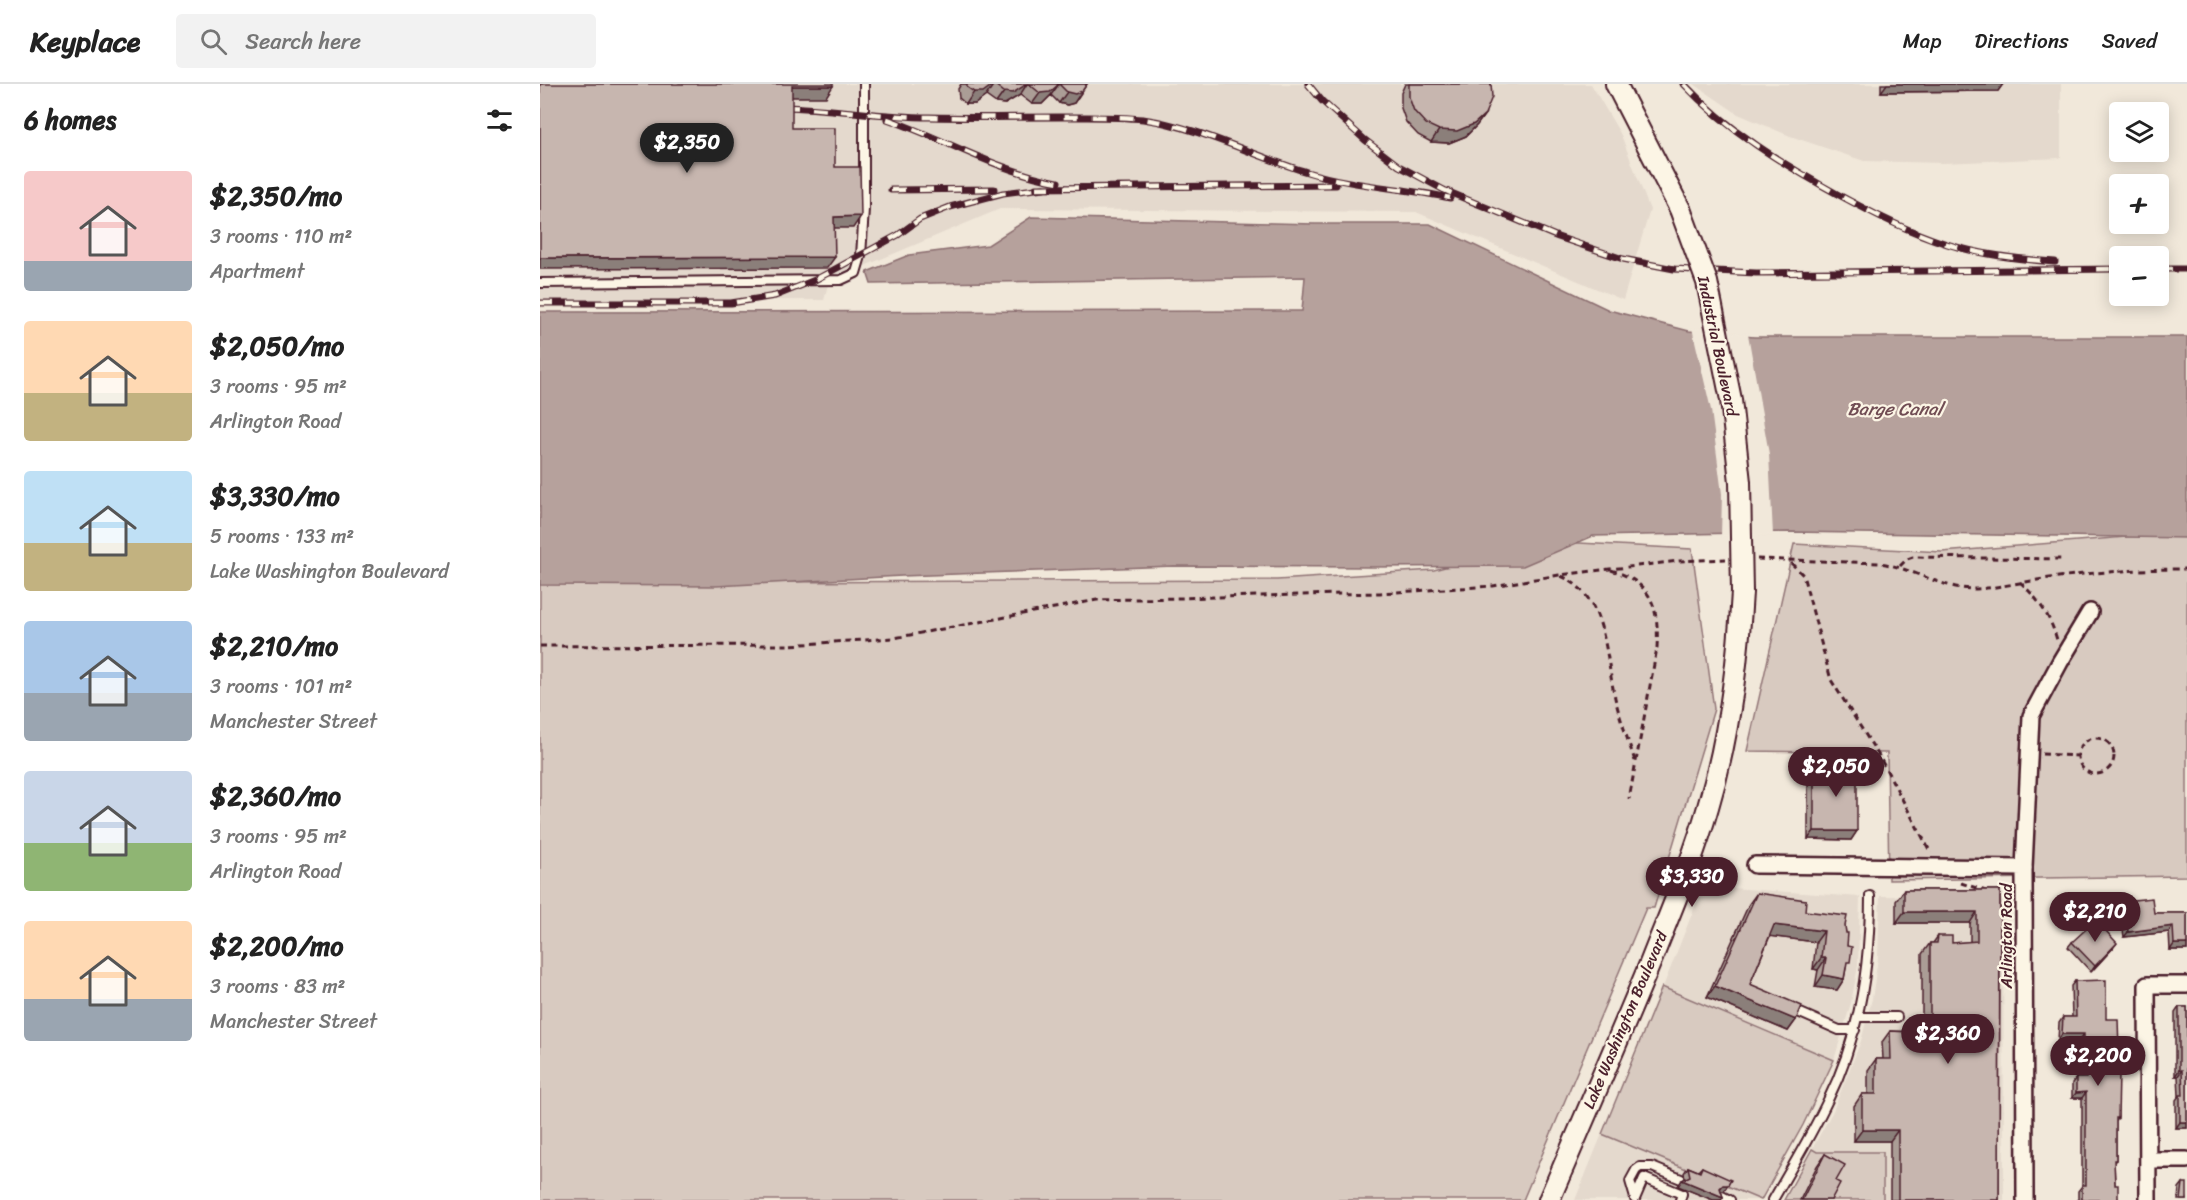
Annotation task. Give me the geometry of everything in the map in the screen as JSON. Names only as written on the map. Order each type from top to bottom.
[{"type":"main road","name":"Industrial Boulevard","points":[[1616,84],[1680,209],[1707,282],[1731,400],[1740,483],[1742,591]]},
{"type":"main road","name":"Lake Washington Boulevard","points":[[1549,1200],[1667,921],[1708,807],[1726,733],[1739,651],[1742,591]]},
{"type":"street","points":[[2024,868],[2031,716],[2090,612]]},
{"type":"street","name":"Arlington Road","points":[[1755,865],[2024,868],[2025,1200]]},
{"type":"street","points":[[2148,1200],[2147,985],[2187,985]]},
{"type":"street","points":[[2149,1160],[2187,1160]]},
{"type":"lane","points":[[540,283],[841,280],[856,273],[861,256],[864,209],[864,84]]},
{"type":"lane","points":[[1773,1200],[1829,1099],[1855,1030],[1869,961],[1870,896]]},
{"type":"lane","points":[[1798,1011],[1839,1030],[1855,1030]]},
{"type":"lane","points":[[1858,1017],[1897,1017]]},
{"type":"lane","points":[[1635,1199],[1630,1181],[1640,1167],[1652,1167],[1681,1179]]},
{"type":"lane","points":[[1635,1199],[1644,1178],[1682,1194],[1680,1200]]},
{"type":"path","points":[[1900,566],[1913,557],[2062,559]]},
{"type":"path","points":[[540,646],[789,645],[905,636],[1097,600],[1391,593],[1493,586],[1559,575],[1679,561],[1732,559]]},
{"type":"path","points":[[1754,559],[1880,563],[1900,566],[1953,587],[1974,589],[2134,570],[2187,569]]},
{"type":"path","points":[[1789,561],[1803,575],[1831,680],[1879,756],[1940,867],[1965,885],[1994,894]]},
{"type":"path","points":[[1609,570],[1628,575],[1639,583],[1654,604],[1656,617],[1657,648],[1629,799]]},
{"type":"path","points":[[1559,575],[1571,580],[1582,589],[1590,599],[1597,616],[1608,654],[1616,700],[1635,763]]},
{"type":"path","points":[[2020,582],[2037,598],[2052,622],[2060,662]]},
{"type":"path","points":[[2097,739],[2103,740],[2112,748],[2114,759],[2108,770],[2097,774],[2086,771],[2082,767],[2079,756],[2082,745],[2086,741],[2097,739]]},
{"type":"path","points":[[2029,754],[2079,756]]},
{"type":"shaded area","points":[[540,84],[1591,84],[1621,135],[1650,210],[1623,300],[1416,212],[1000,209],[829,281],[824,300],[540,301]]},
{"type":"shaded area","points":[[1694,84],[2061,84],[2061,158],[1943,163],[1864,161],[1790,136],[1738,114]]},
{"type":"shaded area","points":[[2187,532],[2187,876],[1889,880],[1887,753],[1747,751],[1794,544],[1942,552]]},
{"type":"shaded area","points":[[1541,541],[1692,549],[1714,709],[1654,908],[1646,908],[1523,1200],[540,1200],[540,583],[1277,580],[1434,570]]},
{"type":"shaded area","points":[[1703,886],[1860,897],[1858,966],[1851,1003],[1834,1060],[1663,987]]},
{"type":"shaded area","points":[[1880,896],[1995,897],[2003,903],[2004,1200],[1883,1200],[1883,1152],[1817,1152],[1812,1149],[1833,1111],[1861,1041],[1872,999],[1878,958]]},
{"type":"shaded area","points":[[1662,987],[1834,1060],[1803,1125],[1761,1200],[1602,1134]]},
{"type":"shaded area","points":[[1602,1134],[1761,1200],[1575,1200]]},
{"type":"shaded area","points":[[1812,1149],[1817,1152],[1883,1152],[1883,1200],[1784,1200]]},
{"type":"water","name":"Barge Canal","points":[[1031,217],[1314,224],[1430,224],[1609,310],[1689,331],[1754,337],[2187,337],[2187,538],[1790,532],[1593,536],[1523,566],[1174,566],[902,576],[716,586],[540,585],[540,312],[1302,311],[1305,277],[871,284],[867,272],[909,255],[988,245]]},
{"type":"pier","points":[[1692,328],[1748,334],[1769,454],[1773,535],[1721,537],[1722,494],[1711,410]]},
{"type":"building","points":[[540,84],[833,84],[833,86],[792,86],[792,128],[835,128],[835,167],[860,167],[861,216],[834,217],[835,257],[540,258]]},
{"type":"building","points":[[967,84],[994,84],[983,92],[974,92],[967,87]]},
{"type":"building","points":[[994,84],[1027,84],[1013,93],[1004,92]]},
{"type":"building","points":[[1029,84],[1059,84],[1050,92],[1040,93]]},
{"type":"building","points":[[1059,84],[1087,84],[1082,91],[1075,94],[1067,92]]},
{"type":"building","points":[[1409,84],[1491,84],[1492,97],[1485,114],[1474,124],[1457,131],[1439,130],[1426,124],[1414,111],[1409,97]]},
{"type":"building","points":[[1814,764],[1857,764],[1857,831],[1814,831]]},
{"type":"building","points":[[1904,890],[2000,890],[1999,1200],[1898,1200],[1898,1130],[1862,1130],[1862,1094],[1876,1094],[1876,1059],[1891,1059],[1890,1031],[1930,1033],[1930,943],[1937,943],[1938,936],[1952,936],[1952,943],[1977,941],[1977,912],[1904,912]]},
{"type":"building","points":[[1757,893],[1806,900],[1805,911],[1847,916],[1845,926],[1846,933],[1848,933],[1847,946],[1852,947],[1844,979],[1823,975],[1826,958],[1821,958],[1824,931],[1774,925],[1750,984],[1802,1006],[1796,1020],[1715,986]]},
{"type":"building","points":[[2152,898],[2154,913],[2187,913],[2187,944],[2174,944],[2173,926],[2128,932],[2124,901]]},
{"type":"building","points":[[2096,920],[2117,943],[2095,966],[2072,942]]},
{"type":"building","points":[[2106,980],[2106,1019],[2118,1019],[2119,1050],[2116,1050],[2115,1075],[2119,1074],[2118,1118],[2116,1118],[2116,1160],[2114,1160],[2118,1200],[2082,1200],[2082,1185],[2086,1185],[2086,1092],[2076,1093],[2076,1078],[2086,1078],[2086,1051],[2084,1051],[2084,1034],[2062,1034],[2063,1017],[2076,1017],[2075,981]]},
{"type":"building","points":[[2179,1007],[2187,1007],[2187,1122],[2180,1122],[2180,1095],[2183,1095],[2182,1070],[2179,1070]]},
{"type":"building","points":[[1825,1154],[1845,1165],[1836,1181],[1840,1183],[1831,1200],[1802,1200]]},
{"type":"building","points":[[1688,1167],[1700,1172],[1702,1167],[1731,1180],[1728,1185],[1720,1188],[1723,1197],[1682,1180],[1690,1176]]},
{"type":"building","points":[[2183,1183],[2187,1183],[2187,1200],[2181,1200]]},
{"type":"railway","points":[[1308,84],[1322,101],[1365,140],[1399,166],[1444,190],[1558,237],[1623,259],[1674,269],[1756,273],[2109,269]]},
{"type":"railway","points":[[1684,84],[1719,117],[1757,146],[1818,183],[1892,222],[1960,248],[2000,256],[2055,262]]},
{"type":"railway","points":[[784,107],[911,117],[1123,117],[1143,119],[1185,128],[1324,177],[1450,198]]},
{"type":"railway","points":[[887,119],[992,163],[1058,182]]},
{"type":"railway","points":[[1036,188],[1336,185]]},
{"type":"railway","points":[[540,303],[731,303],[775,296],[815,280],[898,235],[920,219],[950,207],[1003,193],[1044,188]]},
{"type":"railway","points":[[891,190],[994,189]]},
{"type":"railway","points":[[2169,269],[2187,269]]}]
